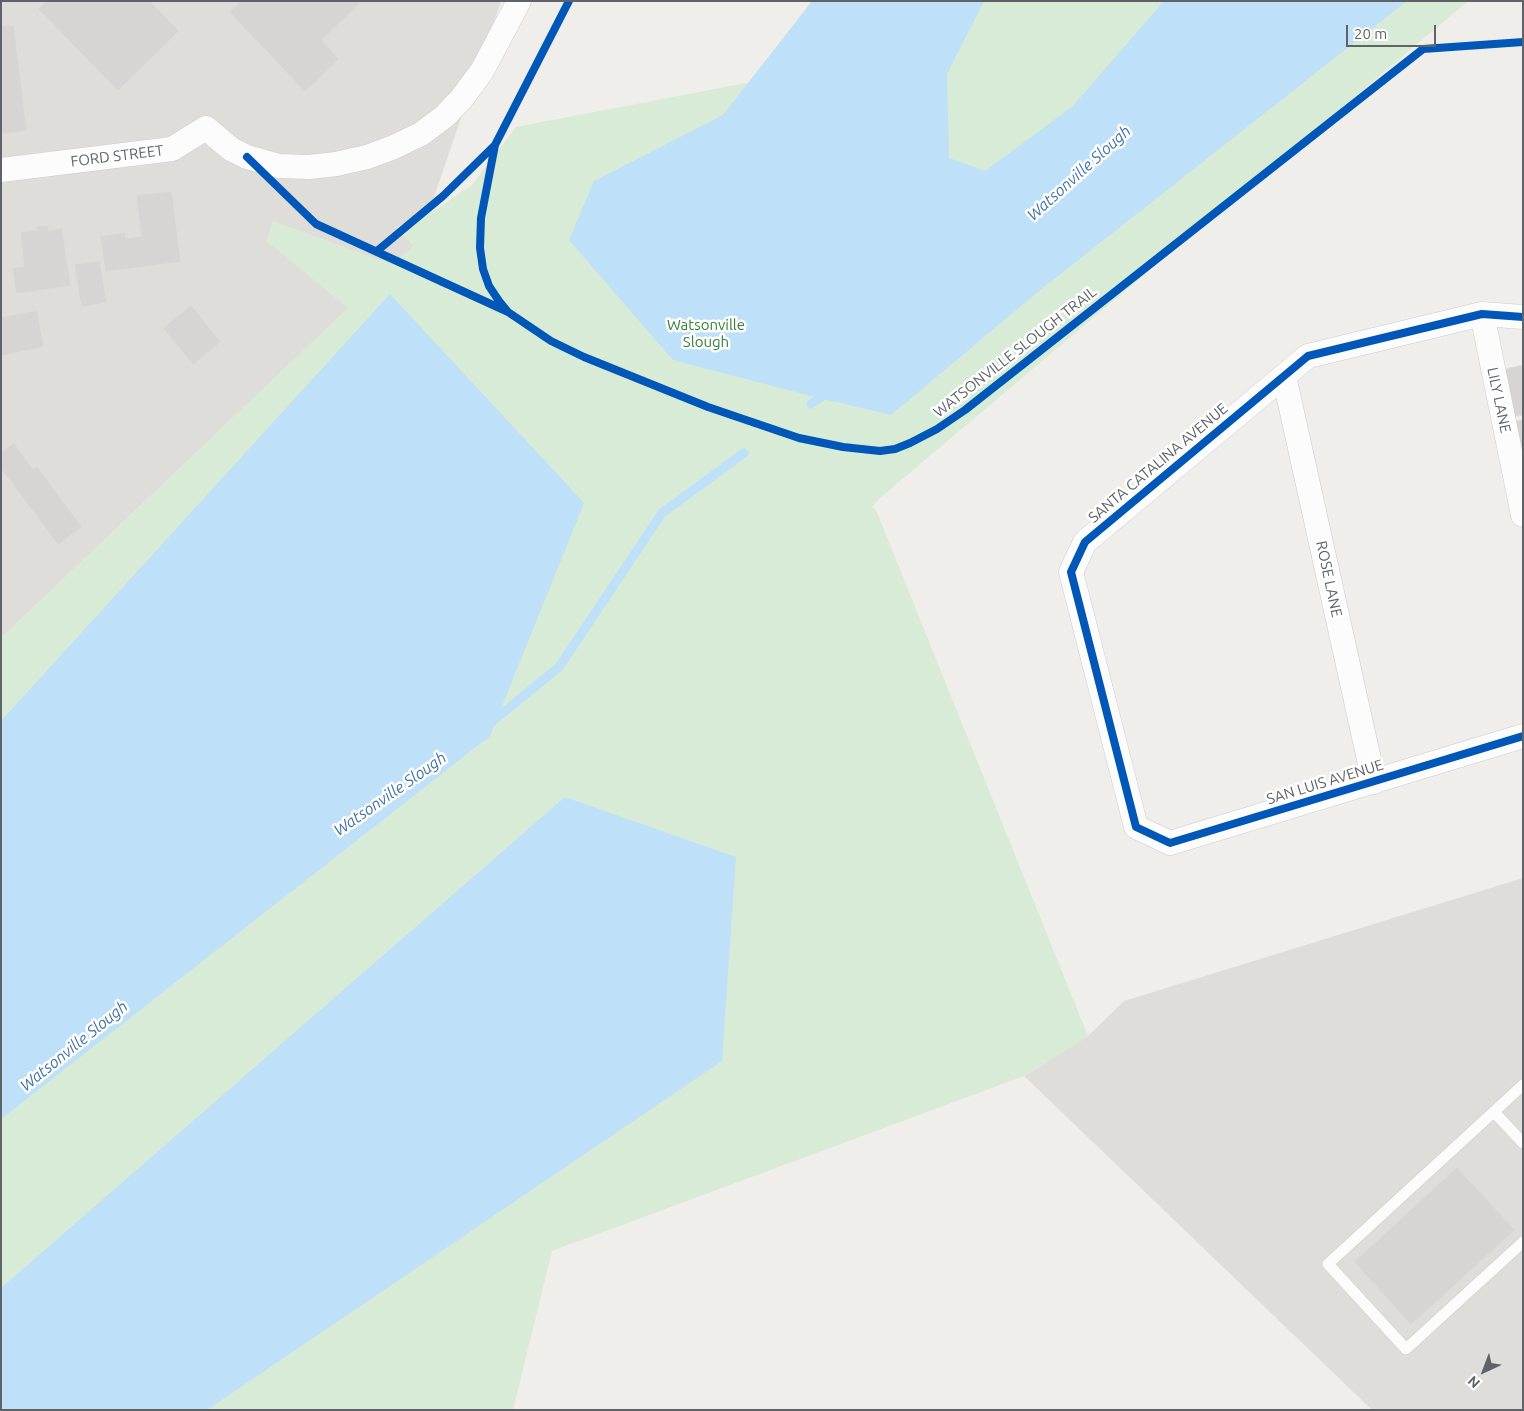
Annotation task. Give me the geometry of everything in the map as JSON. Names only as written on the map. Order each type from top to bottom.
[{"type":"street","name":"FORD STREET","points":[[1,170],[172,149],[206,128],[232,149],[247,158],[279,166],[309,167],[336,164],[366,157],[394,147],[421,134],[445,116],[462,98],[482,71],[520,1]]},
{"type":"street","name":"SANTA CATALINA AVENUE","points":[[1136,827],[1071,572],[1085,542],[1308,356],[1482,314],[1523,317]]},
{"type":"street","name":"LILY LANE","points":[[1482,314],[1523,515]]},
{"type":"street","name":"ROSE LANE","points":[[1284,376],[1374,782]]},
{"type":"street","name":"SAN LUIS AVENUE","points":[[1136,827],[1170,843],[1523,736]]},
{"type":"lane","points":[[1523,1085],[1328,1264],[1406,1349],[1523,1242]]},
{"type":"lane","points":[[1494,1112],[1523,1143]]},
{"type":"shaded area","points":[[1,1],[501,1],[419,241],[1,638]]},
{"type":"shaded area","points":[[1523,878],[1523,1410],[1372,1410],[1024,1076],[1088,1036],[1124,1001]]},
{"type":"green space","points":[[872,1],[1468,1],[880,498],[872,507],[876,510],[1088,1036],[1024,1076],[552,1251],[513,1410],[1,1410],[1,638],[348,308],[266,241],[273,221],[394,265],[413,246],[395,227],[434,211],[472,185],[516,127],[788,75]]},
{"type":"water","points":[[812,1],[984,1],[947,74],[949,158],[985,171],[1072,107],[1164,1],[1407,1],[1039,291],[891,415],[673,360],[569,240],[594,181],[723,115]]},
{"type":"water","points":[[390,294],[584,503],[490,736],[1,1119],[1,721]]},
{"type":"water","points":[[565,797],[736,857],[722,1061],[207,1410],[1,1410],[1,1288]]},
{"type":"building","points":[[46,1],[150,1],[179,31],[118,91],[38,9]]},
{"type":"building","points":[[241,1],[362,1],[322,40],[339,59],[305,92],[229,12]]},
{"type":"building","points":[[14,25],[27,131],[1,134],[1,26]]},
{"type":"building","points":[[172,191],[181,262],[105,272],[100,236],[125,232],[126,238],[141,236],[136,195]]},
{"type":"building","points":[[49,225],[49,230],[62,228],[71,286],[16,294],[12,268],[24,266],[20,232],[36,230],[36,226]]},
{"type":"building","points":[[100,261],[107,303],[81,307],[74,264]]},
{"type":"building","points":[[191,305],[221,342],[193,365],[163,328]]},
{"type":"building","points":[[37,310],[44,347],[1,356],[1,317]]},
{"type":"building","points":[[1523,365],[1523,415],[1512,417],[1501,370]]},
{"type":"building","points":[[1523,420],[1523,470],[1512,422]]},
{"type":"building","points":[[14,443],[33,469],[37,466],[82,527],[58,545],[1,469],[1,452]]},
{"type":"building","points":[[1457,1167],[1515,1230],[1411,1325],[1354,1262]]},
{"type":"waterway","name":"Watsonville Slough","points":[[811,404],[829,391]]},
{"type":"waterway","name":"Watsonville Slough","points":[[487,726],[559,667],[662,513],[744,453]]},
{"type":"cycle path","name":"WATSONVILLE SLOUGH TRAIL","points":[[569,1],[495,145],[481,218],[480,248],[483,269],[489,286],[499,301],[508,312],[551,341],[584,357],[708,407],[799,438],[843,447],[880,451],[895,449],[910,443],[937,429],[965,410],[1423,49],[1523,42]]},
{"type":"cycle path","points":[[377,251],[443,196],[495,145]]},
{"type":"cycle path","points":[[247,157],[316,224],[506,311]]},
{"type":"cycle path","points":[[1523,317],[1482,314],[1308,356],[1085,542],[1071,572],[1136,827],[1170,843],[1523,736]]}]
